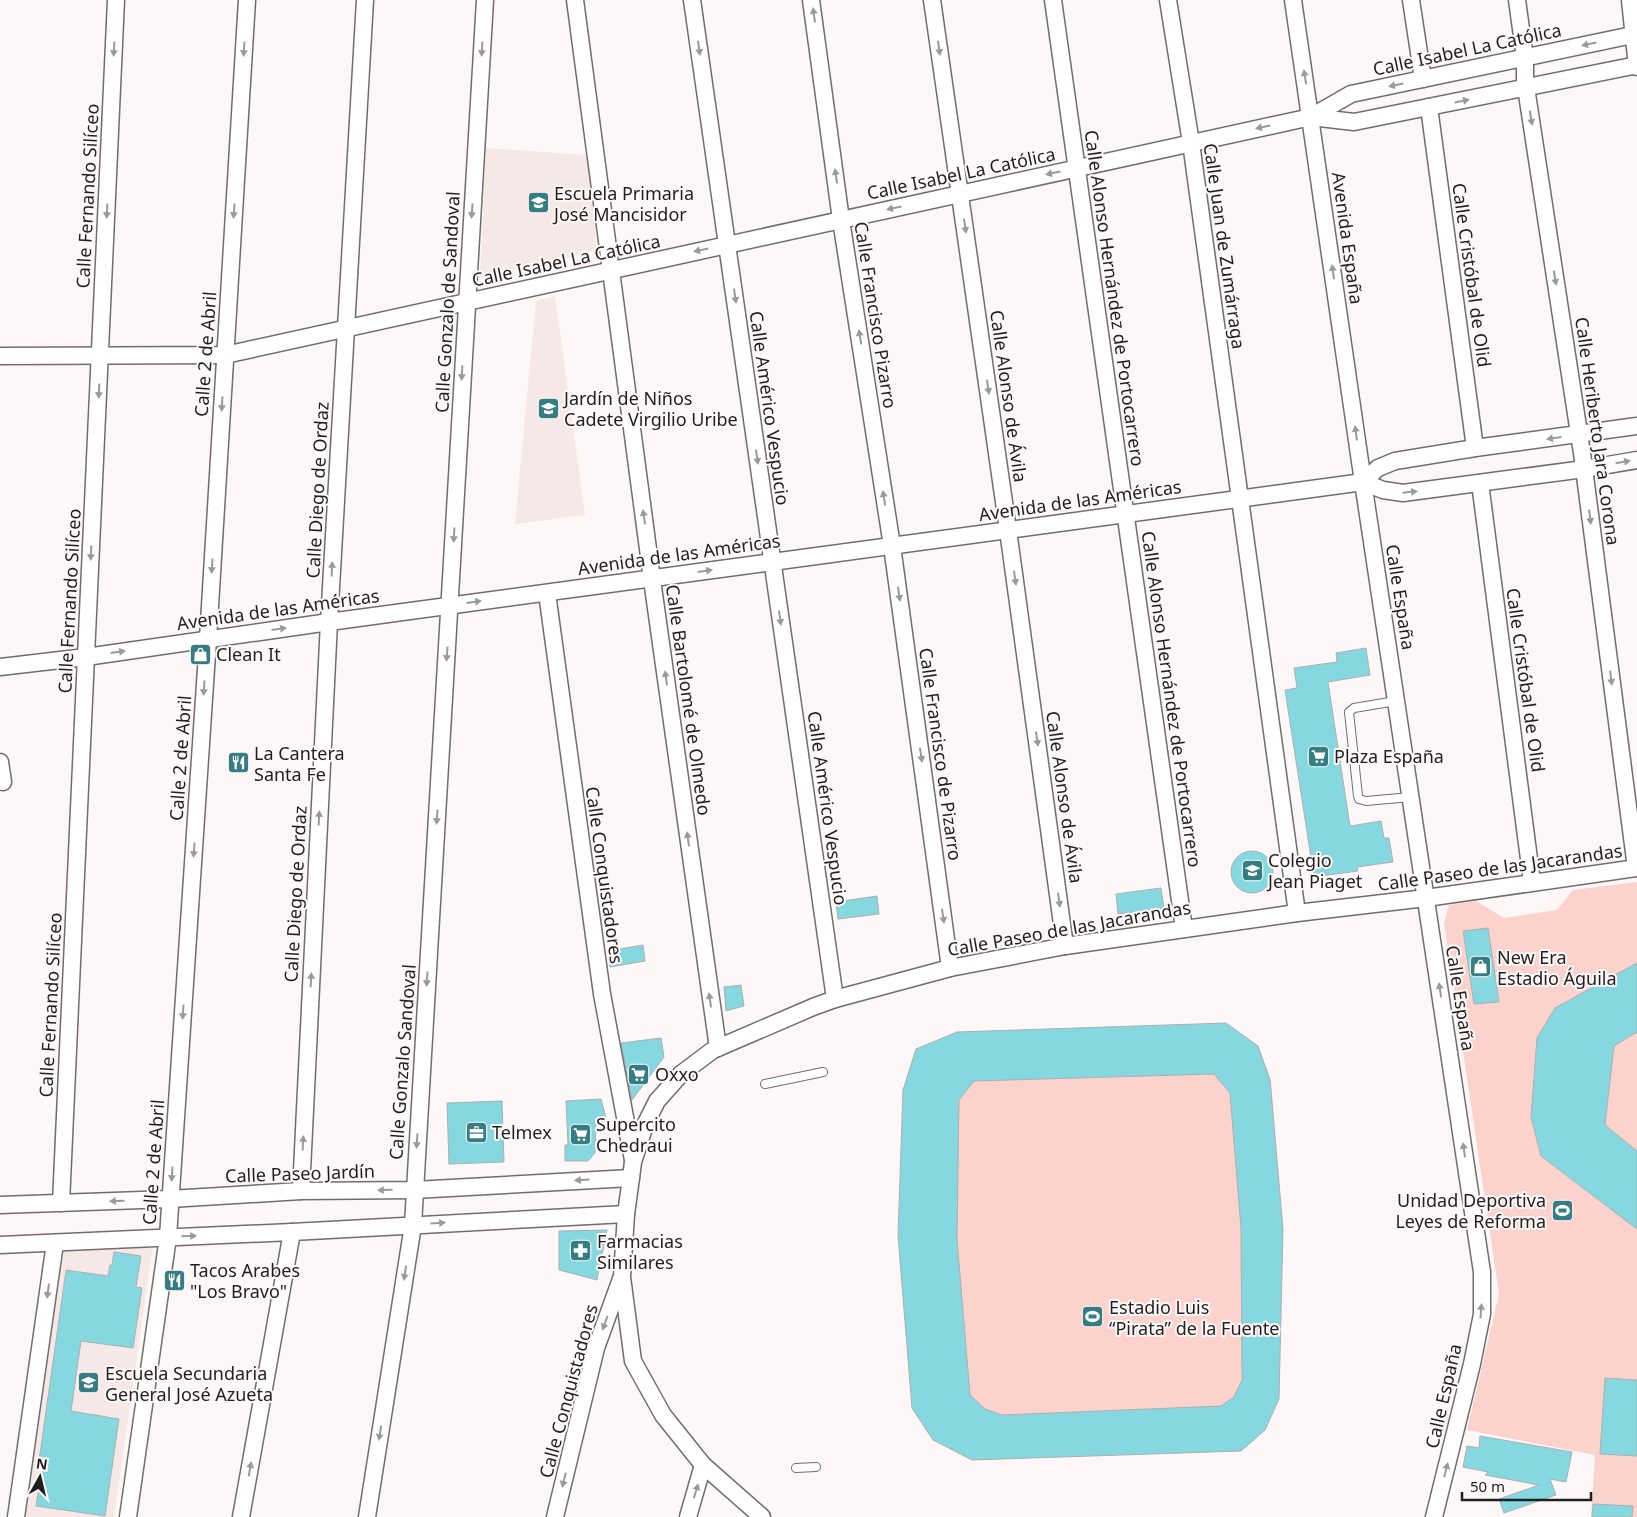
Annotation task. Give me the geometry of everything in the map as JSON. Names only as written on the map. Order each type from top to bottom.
[{"type":"street","name":"Calle Fernando Silíceo","points":[[61,1203],[116,0]]},
{"type":"street","name":"Calle 2 de Abril","points":[[128,1517],[168,1236],[208,639],[247,0]]},
{"type":"street","name":"Calle Diego de Ordaz","points":[[301,1192],[329,622],[365,0]]},
{"type":"street","name":"Calle Gonzalo de Sandoval","points":[[450,606],[484,0]]},
{"type":"street","name":"Calle Bartolomé de Olmedo","points":[[575,0],[718,1048]]},
{"type":"street","name":"Calle Américo Vespucio","points":[[692,0],[835,999]]},
{"type":"street","name":"Calle Francisco Pizarro","points":[[811,0],[842,220],[892,546]]},
{"type":"street","name":"Calle Alonso de Ávila","points":[[932,0],[1065,946]]},
{"type":"street","name":"Calle Alonso Hernández de Portocarrero","points":[[1053,0],[1184,929]]},
{"type":"street","name":"Calle Juan de Zumárraga","points":[[1168,0],[1191,143],[1297,913]]},
{"type":"street","name":"Avenida España","points":[[1293,0],[1363,482]]},
{"type":"street","points":[[1411,0],[1423,79]]},
{"type":"street","name":"Calle Heriberto Jara Corona","points":[[1517,0],[1527,88],[1584,469],[1636,868]]},
{"type":"street","points":[[1630,0],[1636,34],[1637,66]]},
{"type":"street","name":"Calle Isabel La Católica","points":[[0,356],[225,355],[1311,117],[1351,94],[1636,34]]},
{"type":"street","name":"Calle Isabel La Católica","points":[[1311,117],[1354,122],[1637,66]]},
{"type":"street","name":"Calle Cristóbal de Olid","points":[[1429,107],[1475,448]]},
{"type":"street","points":[[1363,482],[1378,468],[1395,461],[1637,426]]},
{"type":"street","name":"Avenida de las Américas","points":[[0,667],[86,657],[329,622],[1363,482],[1383,490],[1404,493],[1637,460]]},
{"type":"street","name":"Calle España","points":[[1363,482],[1482,1272],[1482,1314],[1472,1364],[1434,1517]]},
{"type":"street","name":"Calle Cristóbal de Olid","points":[[1480,482],[1532,882]]},
{"type":"street","name":"Calle Francisco de Pizarro","points":[[892,546],[950,968]]},
{"type":"street","name":"Calle Conquistadores","points":[[547,593],[602,994],[632,1170]]},
{"type":"street","name":"Calle Gonzalo Sandoval","points":[[367,1517],[413,1224],[450,606]]},
{"type":"street","points":[[0,762],[3,782]]},
{"type":"street","name":"Calle Paseo de las Jacarandas","points":[[622,1277],[626,1214],[632,1170],[644,1125],[657,1101],[681,1074],[718,1048],[813,1007],[835,999],[950,968],[1065,946],[1636,868]]},
{"type":"street","name":"Calle Paseo Jardín","points":[[0,1206],[301,1192],[414,1190],[632,1170]]},
{"type":"street","points":[[0,1245],[626,1214]]},
{"type":"street","points":[[241,1517],[292,1232]]},
{"type":"street","points":[[16,1517],[55,1243]]},
{"type":"street","points":[[622,1277],[632,1361],[663,1415],[704,1465],[762,1517]]},
{"type":"street","name":"Calle Conquistadores","points":[[555,1517],[596,1348],[622,1277]]},
{"type":"street","points":[[688,1517],[704,1465]]},
{"type":"lane","points":[[1396,701],[1354,708],[1349,712],[1358,796],[1359,799],[1366,801],[1411,797]]},
{"type":"lane","points":[[765,1084],[823,1072]]},
{"type":"lane","points":[[796,1468],[816,1467]]},
{"type":"shaded area","name":"Escuela Primaria José Mancisidor","points":[[486,148],[587,155],[597,251],[480,278]]},
{"type":"shaded area","name":"Jardín de Niños Cadete Virgilio Uribe","points":[[555,296],[585,515],[515,524],[536,301]]},
{"type":"shaded area","name":"Unidad Deportiva Leyes de Reforma","points":[[1637,882],[1637,1517],[1591,1517],[1595,1455],[1467,1430],[1499,1294],[1444,923],[1449,905],[1476,901],[1504,918],[1557,910],[1573,890]]},
{"type":"shaded area","name":"Estadio Luis “Pirata” de la Fuente","points":[[957,1032],[1258,1046],[1271,1080],[1283,1229],[1279,1399],[1265,1430],[1241,1451],[972,1460],[933,1440],[912,1408],[898,1236],[903,1090],[916,1049]]},
{"type":"shaded area","name":"Escuela Secundaria General José Azueta","points":[[153,1245],[114,1517],[25,1517],[64,1248]]},
{"type":"building","name":"Plaza España","points":[[1366,648],[1370,675],[1328,682],[1350,826],[1381,821],[1384,838],[1389,838],[1393,862],[1357,867],[1358,871],[1314,877],[1285,690],[1297,688],[1294,668],[1337,662],[1336,653]]},
{"type":"building","name":"Colegio Jean Piaget","points":[[1248,851],[1256,851],[1267,857],[1273,872],[1267,887],[1256,893],[1248,893],[1237,887],[1231,876],[1231,868],[1237,857]]},
{"type":"building","points":[[1161,888],[1164,908],[1118,914],[1116,894]]},
{"type":"building","points":[[877,896],[879,914],[838,919],[836,902]]},
{"type":"building","name":"New Era Estadio Águila","points":[[1488,928],[1499,1002],[1474,1004],[1463,931]]},
{"type":"building","points":[[643,945],[645,961],[610,967],[608,951]]},
{"type":"building","points":[[1637,963],[1637,1032],[1614,1046],[1605,1125],[1637,1151],[1637,1229],[1541,1156],[1531,1117],[1537,1038],[1555,1008]]},
{"type":"building","points":[[741,985],[744,1006],[726,1011],[724,987]]},
{"type":"building","points":[[1226,1023],[1258,1046],[1270,1080],[1283,1229],[1279,1399],[1265,1430],[1241,1451],[972,1460],[933,1440],[912,1408],[898,1236],[903,1090],[916,1049],[957,1032]],"holes":[[[1214,1074],[1230,1093],[1241,1228],[1242,1380],[1234,1397],[1221,1406],[1002,1415],[985,1409],[970,1395],[957,1239],[959,1100],[974,1081]]]},
{"type":"building","name":"Oxxo","points":[[661,1038],[664,1057],[632,1100],[621,1043]]},
{"type":"building","name":"Supercito Chedraui","points":[[601,1099],[607,1122],[596,1122],[595,1153],[588,1161],[565,1161],[565,1145],[568,1145],[566,1101]]},
{"type":"building","name":"Telmex","points":[[502,1101],[504,1162],[449,1164],[447,1103]]},
{"type":"building","name":"Farmacias Similares","points":[[607,1230],[597,1280],[559,1270],[559,1231]]},
{"type":"building","name":"Escuela Secundaria General José Azueta","points":[[114,1252],[141,1256],[136,1287],[142,1288],[133,1348],[81,1341],[71,1411],[119,1419],[105,1516],[36,1506],[42,1468],[38,1468],[66,1270],[108,1276]]},
{"type":"building","points":[[1605,1378],[1637,1380],[1637,1456],[1600,1454]]},
{"type":"building","points":[[1480,1436],[1572,1452],[1566,1482],[1550,1479],[1556,1495],[1504,1513],[1499,1499],[1539,1485],[1485,1475],[1488,1472],[1463,1467],[1467,1446],[1479,1448]]},
{"type":"building","points":[[1593,1504],[1633,1506],[1632,1517],[1592,1517]]},
{"type":"place","name":"Escuela Primaria José Mancisidor","points":[[538,203]]},
{"type":"place","name":"Jardín de Niños Cadete Virgilio Uribe","points":[[548,408]]},
{"type":"place","name":"Clean It","points":[[200,654]]},
{"type":"place","name":"Plaza España","points":[[1318,756]]},
{"type":"place","name":"La Cantera Santa Fe","points":[[238,763]]},
{"type":"place","name":"Colegio Jean Piaget","points":[[1252,870]]},
{"type":"place","name":"New Era Estadio Águila","points":[[1481,967]]},
{"type":"place","name":"Oxxo","points":[[639,1074]]},
{"type":"place","name":"Telmex","points":[[476,1132]]},
{"type":"place","name":"Supercito Chedraui","points":[[580,1134]]},
{"type":"place","name":"Unidad Deportiva Leyes de Reforma","points":[[1562,1210]]},
{"type":"place","name":"Farmacias Similares","points":[[581,1251]]},
{"type":"place","name":"Tacos Arabes \"Los Bravo\"","points":[[174,1280]]},
{"type":"place","name":"Estadio Luis “Pirata” de la Fuente","points":[[1093,1317]]},
{"type":"place","name":"Escuela Secundaria General José Azueta","points":[[89,1383]]}]
